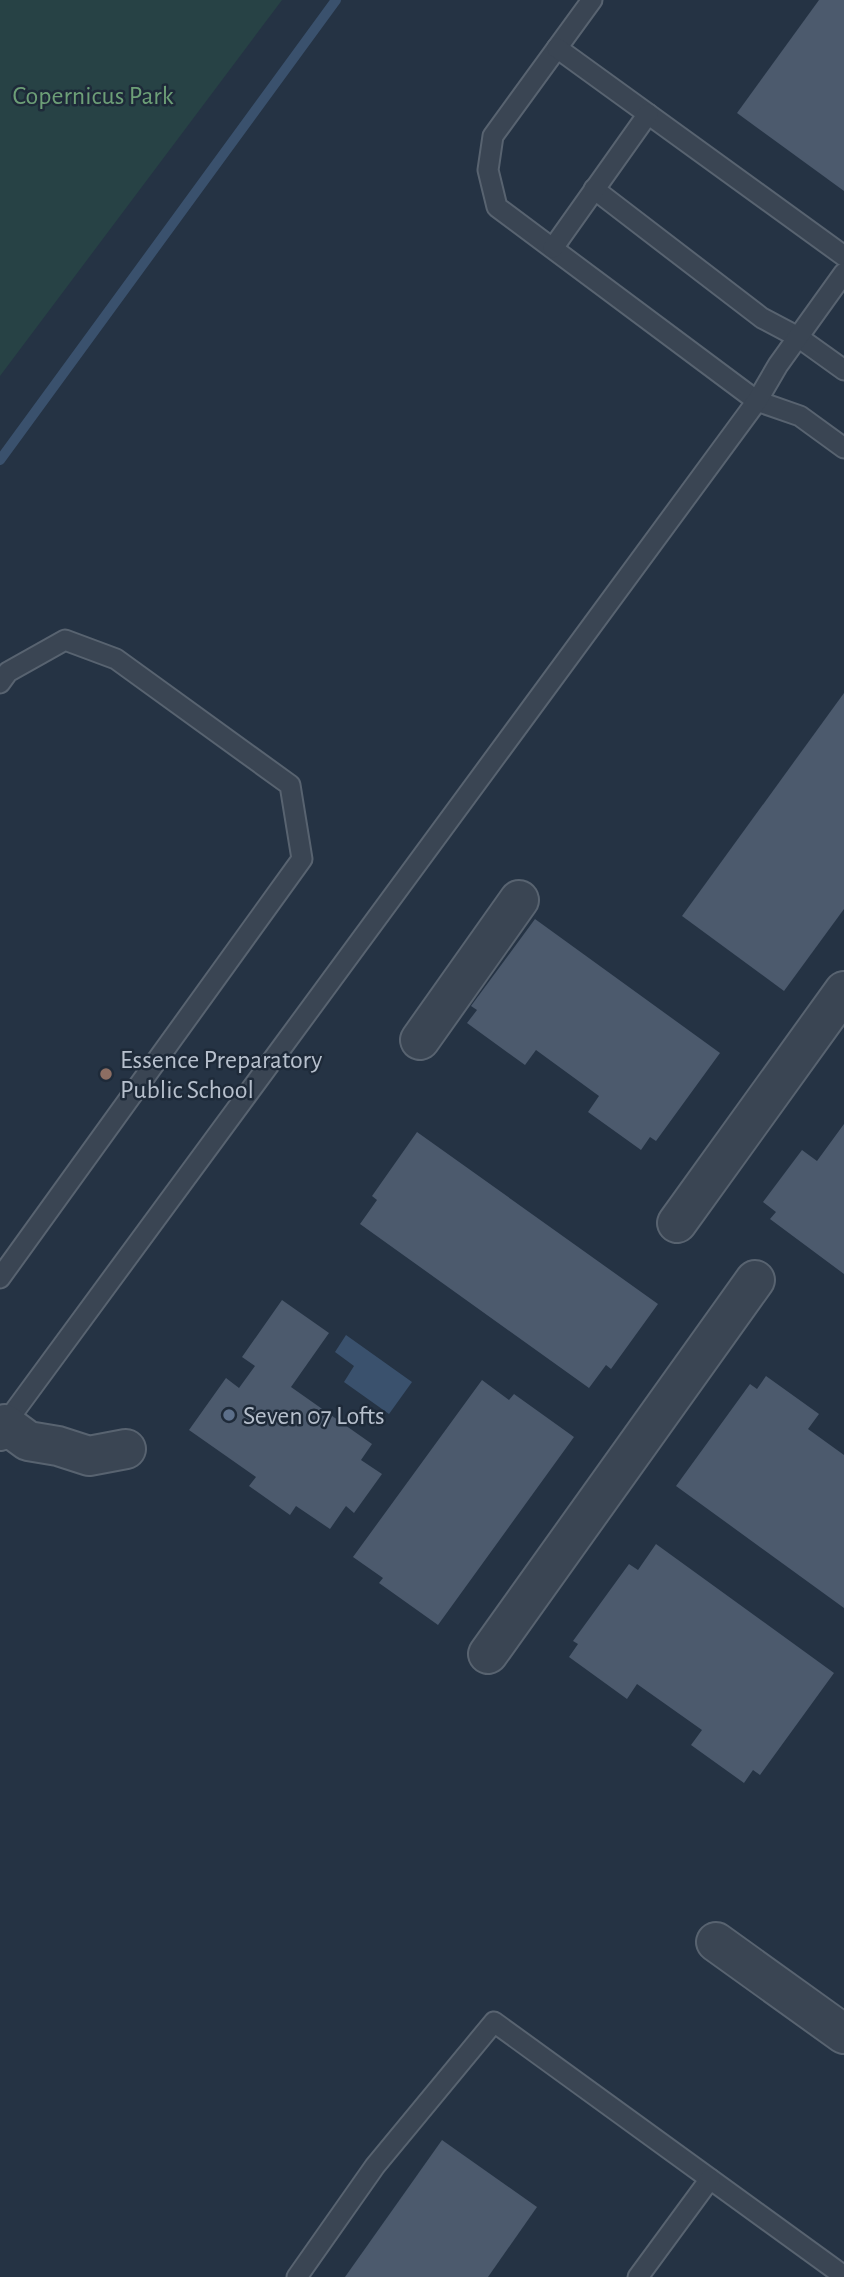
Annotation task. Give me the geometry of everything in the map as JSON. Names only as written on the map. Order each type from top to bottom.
[{"type":"street","points":[[421,1040],[519,900]]},
{"type":"street","points":[[677,1223],[844,991]]},
{"type":"street","points":[[488,1654],[755,1280]]},
{"type":"street","points":[[2,1424],[28,1441],[58,1446],[89,1457],[125,1449]]},
{"type":"street","points":[[716,1942],[844,2034]]},
{"type":"lane","points":[[592,0],[493,136],[488,170],[497,207],[757,401],[800,416],[844,447]]},
{"type":"lane","points":[[557,48],[844,256]]},
{"type":"lane","points":[[553,248],[648,114]]},
{"type":"lane","points":[[594,189],[762,318],[798,337],[844,370]]},
{"type":"lane","points":[[2,1424],[757,401],[778,365],[844,273]]},
{"type":"lane","points":[[0,683],[8,672],[65,640],[116,659],[290,785],[302,859],[0,1278]]},
{"type":"lane","points":[[297,2277],[375,2166],[494,2022],[844,2276]]},
{"type":"lane","points":[[638,2277],[710,2179]]},
{"type":"green space","name":"Copernicus Park","points":[[0,0],[282,0],[0,376]]},
{"type":"water","points":[[346,1335],[412,1382],[389,1414],[344,1382],[354,1366],[335,1352]]},
{"type":"building","points":[[819,0],[844,0],[844,191],[737,113]]},
{"type":"building","points":[[844,693],[844,909],[784,991],[682,916]]},
{"type":"building","points":[[535,919],[720,1053],[656,1141],[650,1137],[641,1150],[588,1112],[599,1096],[536,1050],[525,1065],[467,1023],[477,1010],[471,1006]]},
{"type":"building","points":[[844,1124],[844,1274],[770,1219],[776,1212],[763,1202],[802,1150],[817,1161]]},
{"type":"building","points":[[417,1132],[658,1304],[611,1369],[606,1365],[589,1388],[360,1224],[377,1200],[372,1196]]},
{"type":"building","points":[[282,1300],[329,1333],[291,1387],[372,1444],[361,1460],[382,1474],[354,1513],[346,1506],[330,1529],[296,1506],[290,1515],[249,1486],[256,1477],[189,1430],[226,1378],[239,1388],[255,1366],[242,1357]]},
{"type":"building","points":[[766,1376],[819,1414],[808,1429],[844,1455],[844,1608],[676,1486],[750,1384],[757,1389]]},
{"type":"building","points":[[482,1380],[509,1400],[514,1394],[574,1437],[438,1625],[379,1583],[383,1578],[353,1557]]},
{"type":"building","points":[[656,1544],[834,1673],[760,1775],[753,1770],[744,1783],[691,1745],[702,1730],[637,1684],[627,1699],[569,1657],[578,1644],[573,1641],[629,1564],[638,1570]]},
{"type":"building","points":[[442,2140],[537,2207],[488,2277],[345,2277]]},
{"type":"waterway","points":[[0,460],[336,0]]},
{"type":"place","name":"Essence Preparatory Public School","points":[[106,1074]]},
{"type":"place","name":"Seven 07 Lofts","points":[[229,1415]]}]
